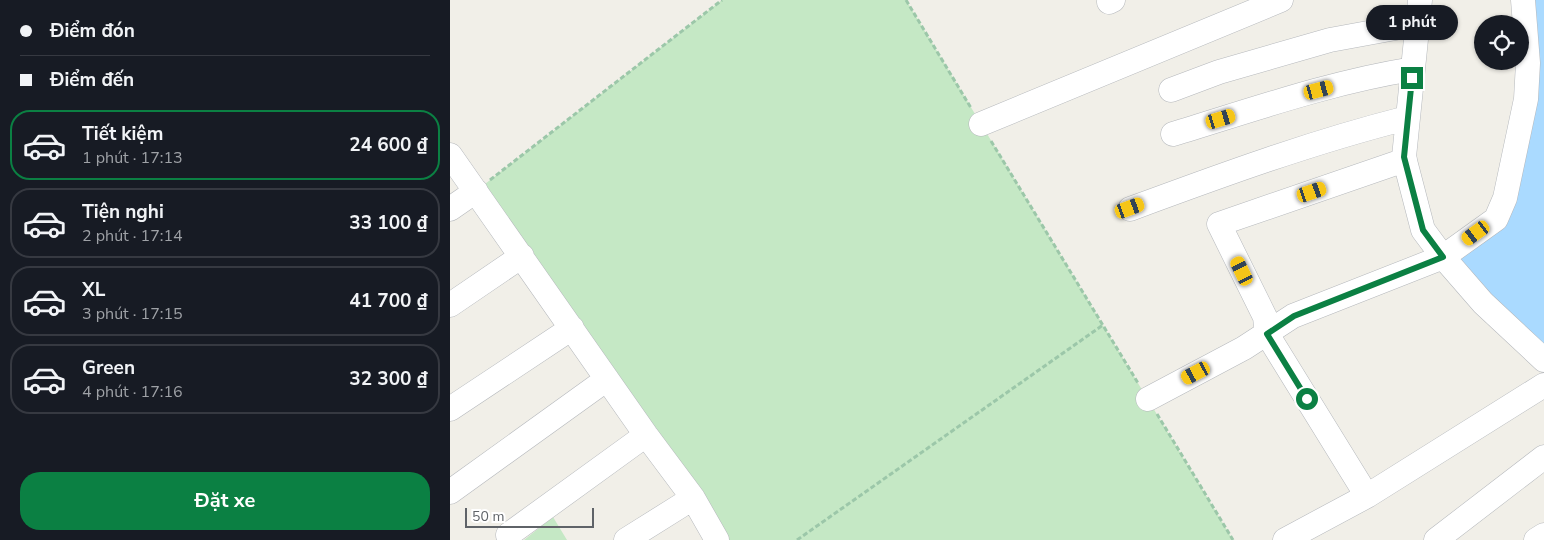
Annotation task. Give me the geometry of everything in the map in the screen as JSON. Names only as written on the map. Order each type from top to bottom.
[{"type":"street","points":[[981,124],[1281,0]]},
{"type":"street","points":[[1420,0],[1414,69],[1407,118],[1405,160],[1423,230],[1443,257],[1483,303],[1544,360]]},
{"type":"street","points":[[1148,399],[1267,334],[1294,316],[1443,257],[1496,219],[1506,198],[1526,99],[1528,63],[1523,0]]},
{"type":"street","points":[[1171,90],[1219,72],[1330,40],[1417,24]]},
{"type":"street","points":[[1173,134],[1270,104],[1376,75],[1414,69]]},
{"type":"street","points":[[1130,208],[1260,160],[1341,135],[1407,118]]},
{"type":"street","points":[[450,155],[646,435],[693,498],[717,540]]},
{"type":"street","points":[[1367,496],[1267,334],[1265,317],[1219,224],[1405,160]]},
{"type":"street","points":[[450,209],[476,191]]},
{"type":"street","points":[[450,305],[522,256]]},
{"type":"street","points":[[450,409],[572,328]]},
{"type":"street","points":[[450,492],[608,379]]},
{"type":"street","points":[[1285,540],[1367,496],[1544,385]]},
{"type":"street","points":[[508,535],[646,435]]},
{"type":"street","points":[[1436,540],[1544,457]]},
{"type":"street","points":[[626,540],[693,498]]},
{"type":"street","points":[[1536,540],[1544,534]]},
{"type":"path","points":[[476,191],[722,0]]},
{"type":"path","points":[[906,0],[1233,540]]},
{"type":"path","points":[[797,540],[1103,325]]},
{"type":"green space","points":[[722,0],[906,0],[1233,540],[716,540],[476,191]]},
{"type":"green space","points":[[553,517],[567,540],[524,540]]},
{"type":"water","points":[[1523,0],[1544,0],[1544,360],[1443,257],[1496,219],[1512,163],[1518,70],[1529,70],[1529,15],[1522,15]]},
{"type":"route","points":[[1307,399],[1267,334],[1294,316],[1443,257],[1423,230],[1404,157],[1412,78]]}]
